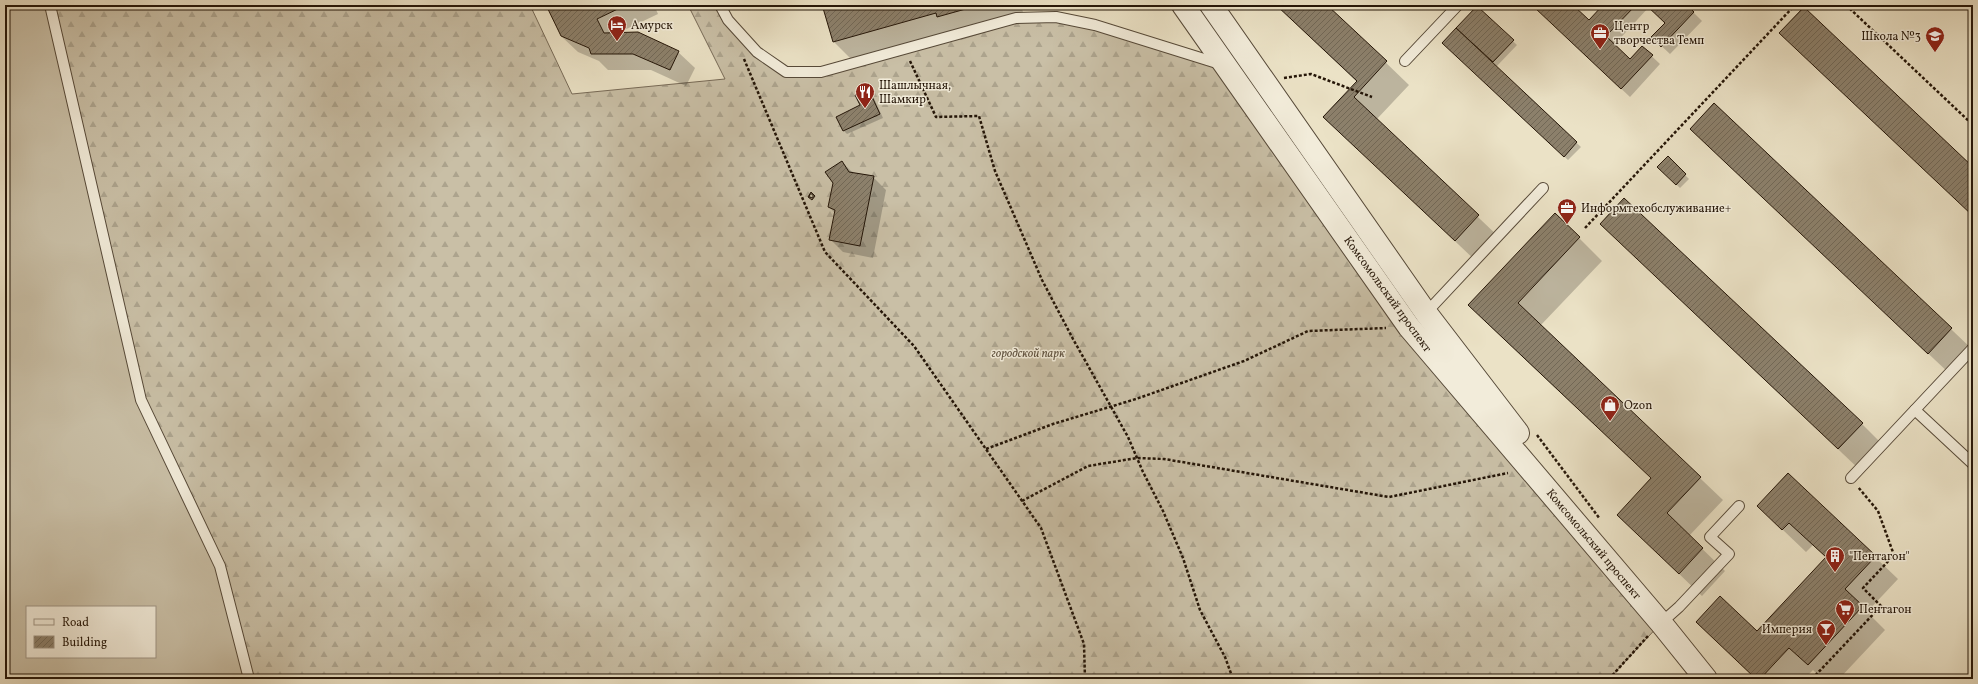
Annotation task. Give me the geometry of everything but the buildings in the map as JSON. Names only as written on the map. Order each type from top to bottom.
[{"type":"street","name":"Комсомольский проспект","points":[[1184,5],[1409,327],[1660,622],[1706,679]]},
{"type":"street","name":"Комсомольский проспект","points":[[1211,5],[1426,313],[1660,622]]},
{"type":"lane","points":[[50,5],[141,400],[220,566],[249,679]]},
{"type":"lane","points":[[720,5],[728,20],[758,52],[786,72],[822,72],[904,50],[953,34],[1016,18],[1056,16],[1094,25],[1226,66]]},
{"type":"lane","points":[[1405,61],[1458,5]]},
{"type":"lane","points":[[1409,327],[1426,313],[1543,188]]},
{"type":"lane","points":[[1851,478],[1973,348]]},
{"type":"lane","points":[[1915,410],[1973,464]]},
{"type":"lane","points":[[1660,622],[1679,606],[1728,554],[1710,537],[1739,506]]},
{"type":"path","points":[[1585,228],[1795,5]]},
{"type":"path","points":[[1846,5],[1973,125]]},
{"type":"path","points":[[904,50],[936,117],[979,116],[995,171],[1042,280],[1128,437],[1163,511],[1183,558],[1200,610],[1225,657],[1232,679]]},
{"type":"path","points":[[743,56],[825,252],[914,346],[1041,528],[1084,644],[1085,679]]},
{"type":"path","points":[[1280,78],[1311,74],[1355,89],[1372,97]]},
{"type":"path","points":[[986,449],[1053,424],[1111,407],[1244,361],[1308,331],[1409,327]]},
{"type":"path","points":[[1022,501],[1088,466],[1137,458],[1164,459],[1390,497],[1530,469]]},
{"type":"path","points":[[1812,679],[1881,606],[1863,588],[1894,555],[1878,511],[1851,478]]},
{"type":"path","points":[[1609,679],[1660,622]]},
{"type":"green space","points":[[5,5],[50,5],[220,566],[249,679],[5,679]]},
{"type":"green space","name":"городской парк","points":[[50,5],[530,5],[572,94],[725,79],[688,5],[720,5],[728,20],[786,72],[821,72],[1016,18],[1056,17],[1226,66],[1409,327],[1661,623],[1609,679],[249,679],[220,566],[141,400]]},
{"type":"place","name":"Амурск","points":[[617,42]]},
{"type":"place","name":"Центр творчества Темп","points":[[1600,50]]},
{"type":"place","name":"Школа №3","points":[[1935,53]]},
{"type":"place","name":"Шашлычная, Шамкир","points":[[865,109]]},
{"type":"place","name":"Информтехобслуживание+","points":[[1567,225]]},
{"type":"place","name":"Ozon","points":[[1610,422]]},
{"type":"place","name":"\"Пентагон\"","points":[[1835,573]]},
{"type":"place","name":"Пентагон","points":[[1845,626]]},
{"type":"place","name":"Империя","points":[[1826,646]]}]
